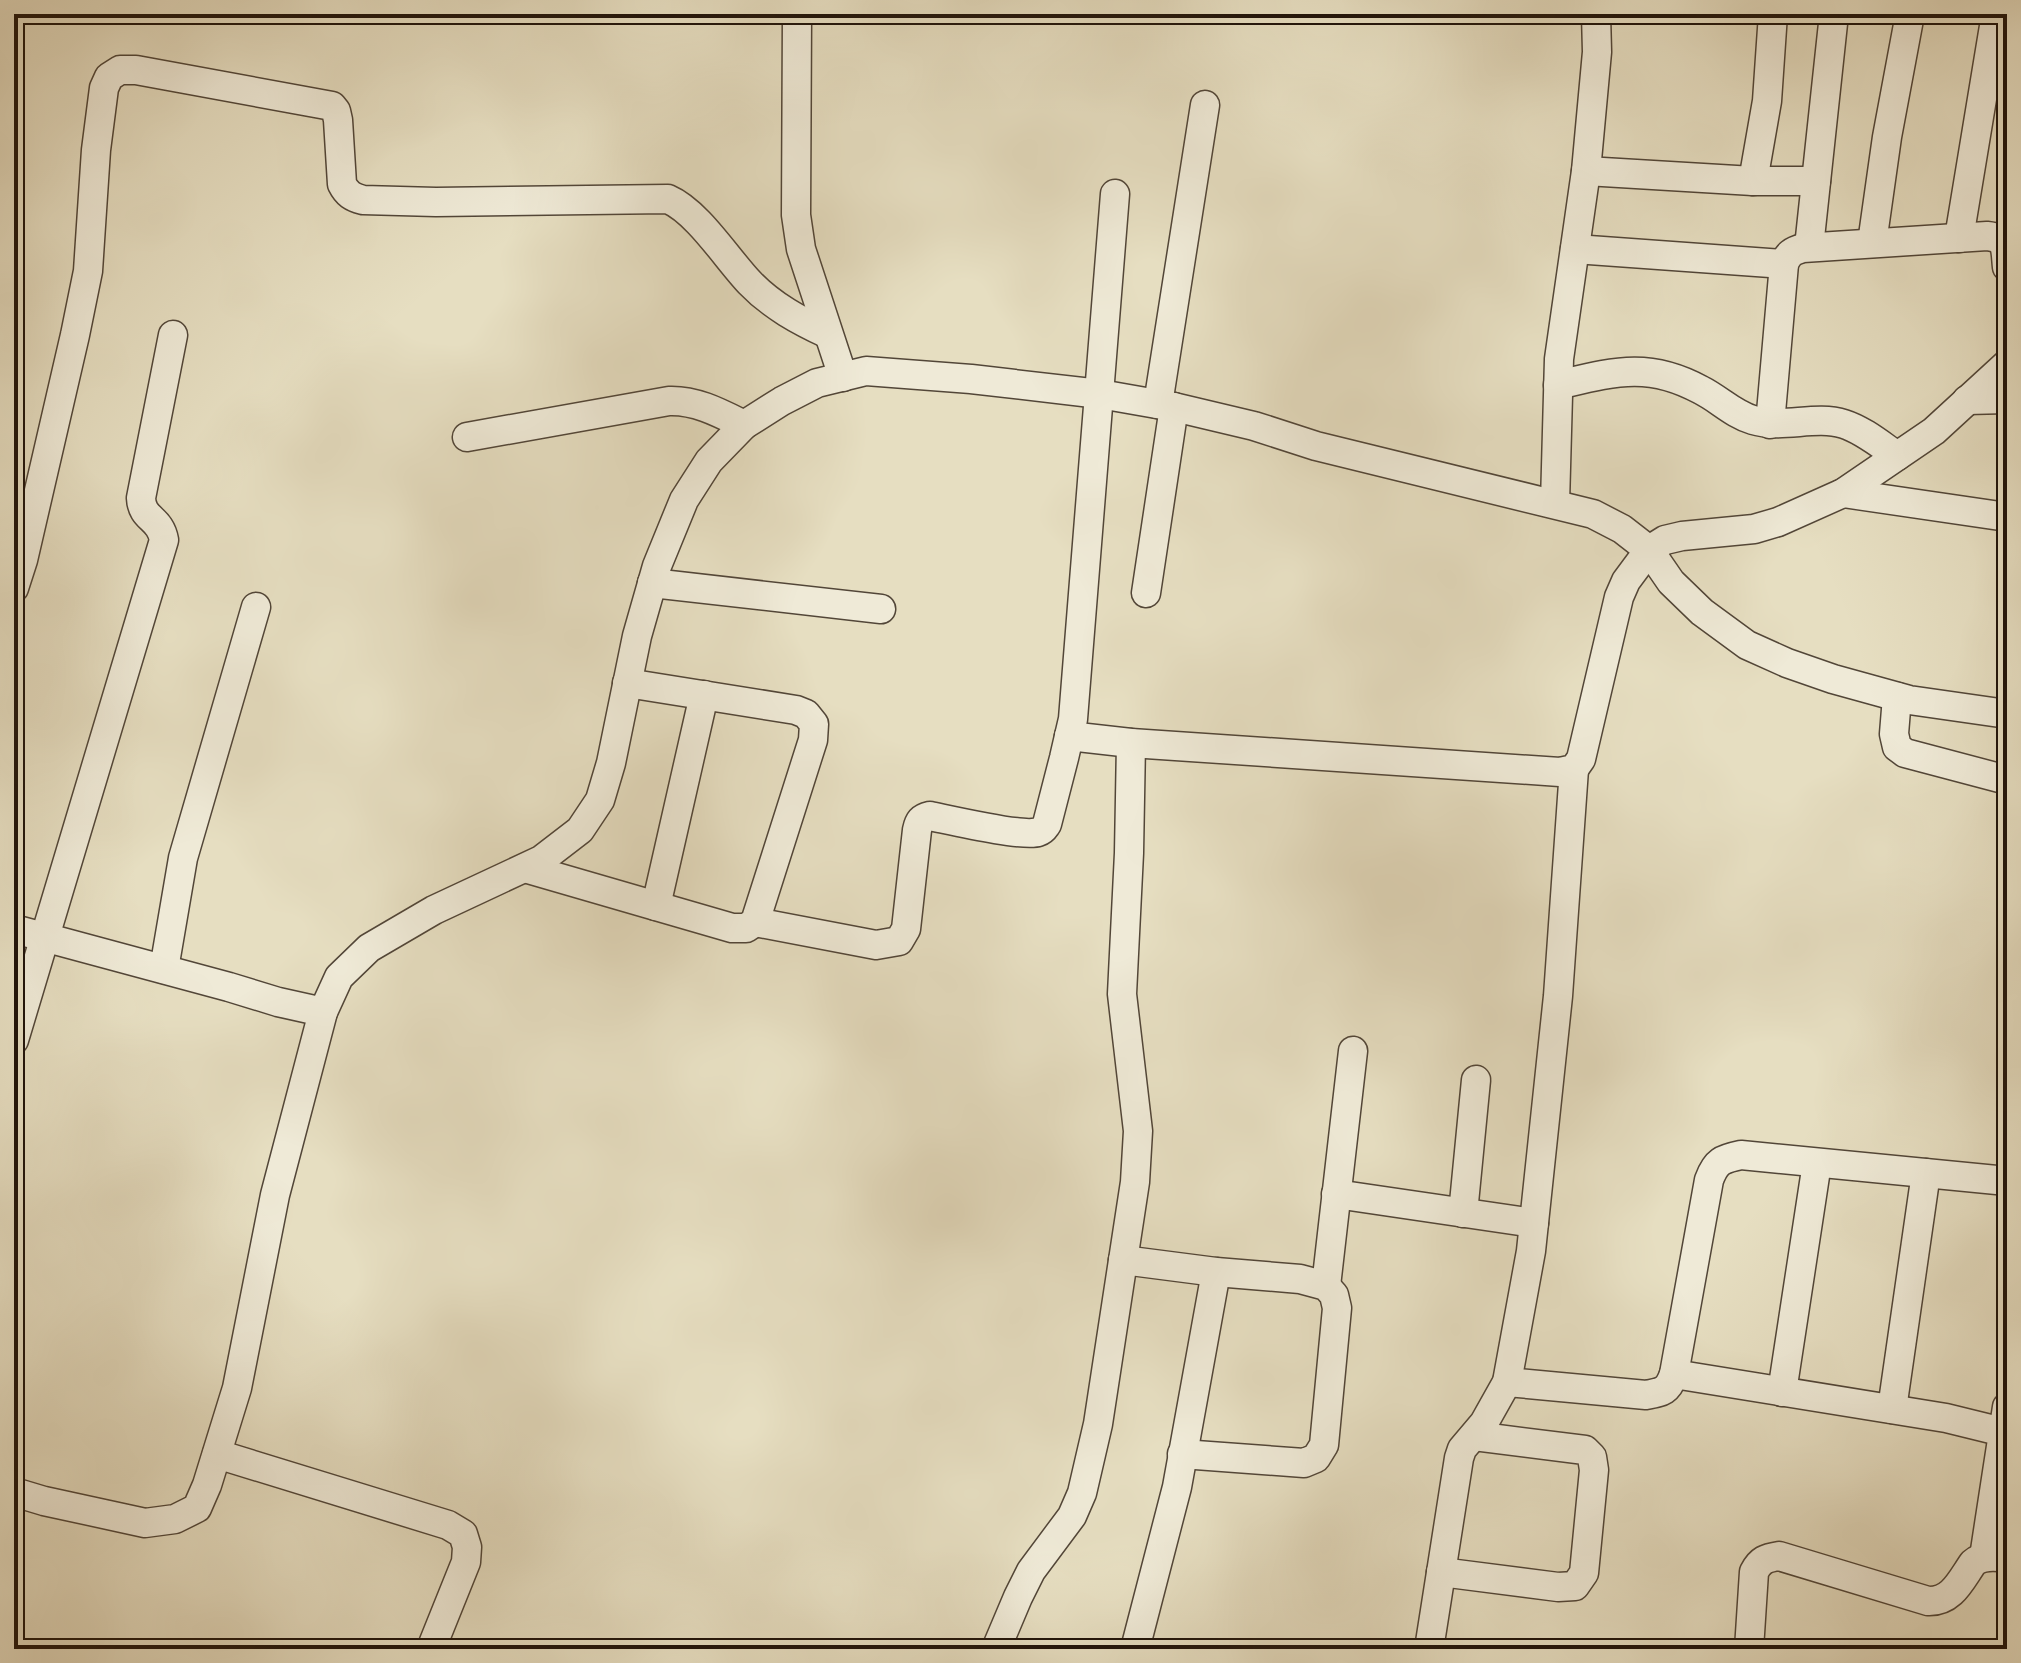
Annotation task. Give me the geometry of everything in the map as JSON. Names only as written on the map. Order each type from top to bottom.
[{"type":"street","points":[[797,14],[796,215],[820,330],[843,377]]},
{"type":"street","points":[[1555,503],[1559,359],[1586,171],[1597,52],[1596,14]]},
{"type":"street","points":[[1753,181],[1767,101],[1773,14]]},
{"type":"street","points":[[1809,247],[1834,14]]},
{"type":"street","points":[[1872,243],[1887,137],[1910,14]]},
{"type":"street","points":[[1959,238],[1996,14]]},
{"type":"street","points":[[14,588],[88,271],[95,159],[104,88],[109,77],[120,70],[332,106],[338,120],[342,184],[346,192],[363,200],[668,199],[688,211],[753,287],[780,309],[820,330]]},
{"type":"street","points":[[1146,593],[1166,406],[1205,105]]},
{"type":"street","points":[[1586,171],[1753,181],[1816,181]]},
{"type":"street","points":[[755,922],[876,945],[899,941],[906,929],[922,818],[930,816],[1034,833],[1047,824],[1073,719],[1115,194]]},
{"type":"street","points":[[1770,424],[1784,264],[1793,250],[1987,236],[1997,237],[2005,249]]},
{"type":"street","points":[[1575,249],[1784,264]]},
{"type":"street","points":[[14,1040],[164,540],[162,529],[142,508],[141,498],[173,335]]},
{"type":"street","points":[[1429,1649],[1459,1458],[1462,1449],[1496,1405],[1507,1382],[1531,1251],[1558,996],[1574,769],[1581,759],[1619,597],[1626,581],[1649,550],[1665,540],[1754,529],[1778,522],[1843,493],[1934,431],[2007,364]]},
{"type":"street","points":[[14,1492],[145,1523],[175,1519],[197,1508],[237,1388],[275,1195],[300,1007],[339,977],[369,948],[434,910],[541,860],[580,830],[600,800],[611,763],[637,636],[657,566],[684,500],[709,461],[744,425],[817,383],[866,371],[1100,394],[1254,426],[1329,449],[1555,503],[1593,514],[1622,529],[1649,550],[1671,582],[1702,612],[1747,645],[1833,679],[1897,697],[2007,714]]},
{"type":"street","points":[[1558,385],[1610,373],[1652,372],[1684,381],[1751,420],[1770,424],[1819,421],[1845,424],[1897,456]]},
{"type":"street","points":[[1967,400],[2007,399]]},
{"type":"street","points":[[467,437],[692,404],[744,425]]},
{"type":"street","points":[[1843,493],[2007,517]]},
{"type":"street","points":[[652,583],[881,609]]},
{"type":"street","points":[[164,969],[183,858],[256,607]]},
{"type":"street","points":[[525,868],[732,928],[746,928],[755,922],[813,740],[814,724],[806,714],[796,710],[627,683]]},
{"type":"street","points":[[656,906],[704,695]]},
{"type":"street","points":[[1897,697],[1894,734],[1897,747],[1905,753],[2007,780]]},
{"type":"street","points":[[1069,736],[1131,743],[1560,772],[1574,769]]},
{"type":"street","points":[[996,1649],[1031,1571],[1072,1516],[1082,1493],[1098,1424],[1123,1260],[1138,1151],[1122,994],[1131,743]]},
{"type":"street","points":[[14,929],[300,1007]]},
{"type":"street","points":[[1326,1286],[1353,1051]]},
{"type":"street","points":[[1463,1213],[1476,1080]]},
{"type":"street","points":[[1507,1382],[1646,1395],[1662,1392],[1670,1385],[1709,1180],[1715,1166],[1726,1158],[1741,1155],[2007,1181]]},
{"type":"street","points":[[1782,1392],[1817,1163]]},
{"type":"street","points":[[1892,1409],[1926,1173]]},
{"type":"street","points":[[1336,1194],[1534,1223]]},
{"type":"street","points":[[1123,1260],[1300,1279],[1326,1286],[1334,1295],[1337,1308],[1324,1445],[1316,1458],[1304,1463],[1182,1454]]},
{"type":"street","points":[[1135,1649],[1177,1487],[1216,1272]]},
{"type":"street","points":[[1674,1374],[1946,1418],[2006,1424],[1995,1558],[1973,1563],[1952,1593],[1937,1601],[1928,1601],[1779,1556],[1767,1558],[1758,1564],[1754,1572],[1749,1649]]},
{"type":"street","points":[[1441,1572],[1558,1587],[1575,1586],[1584,1573],[1594,1470],[1592,1457],[1585,1450],[1474,1436]]},
{"type":"street","points":[[217,1454],[448,1525],[463,1534],[467,1547],[466,1562],[431,1649]]}]
